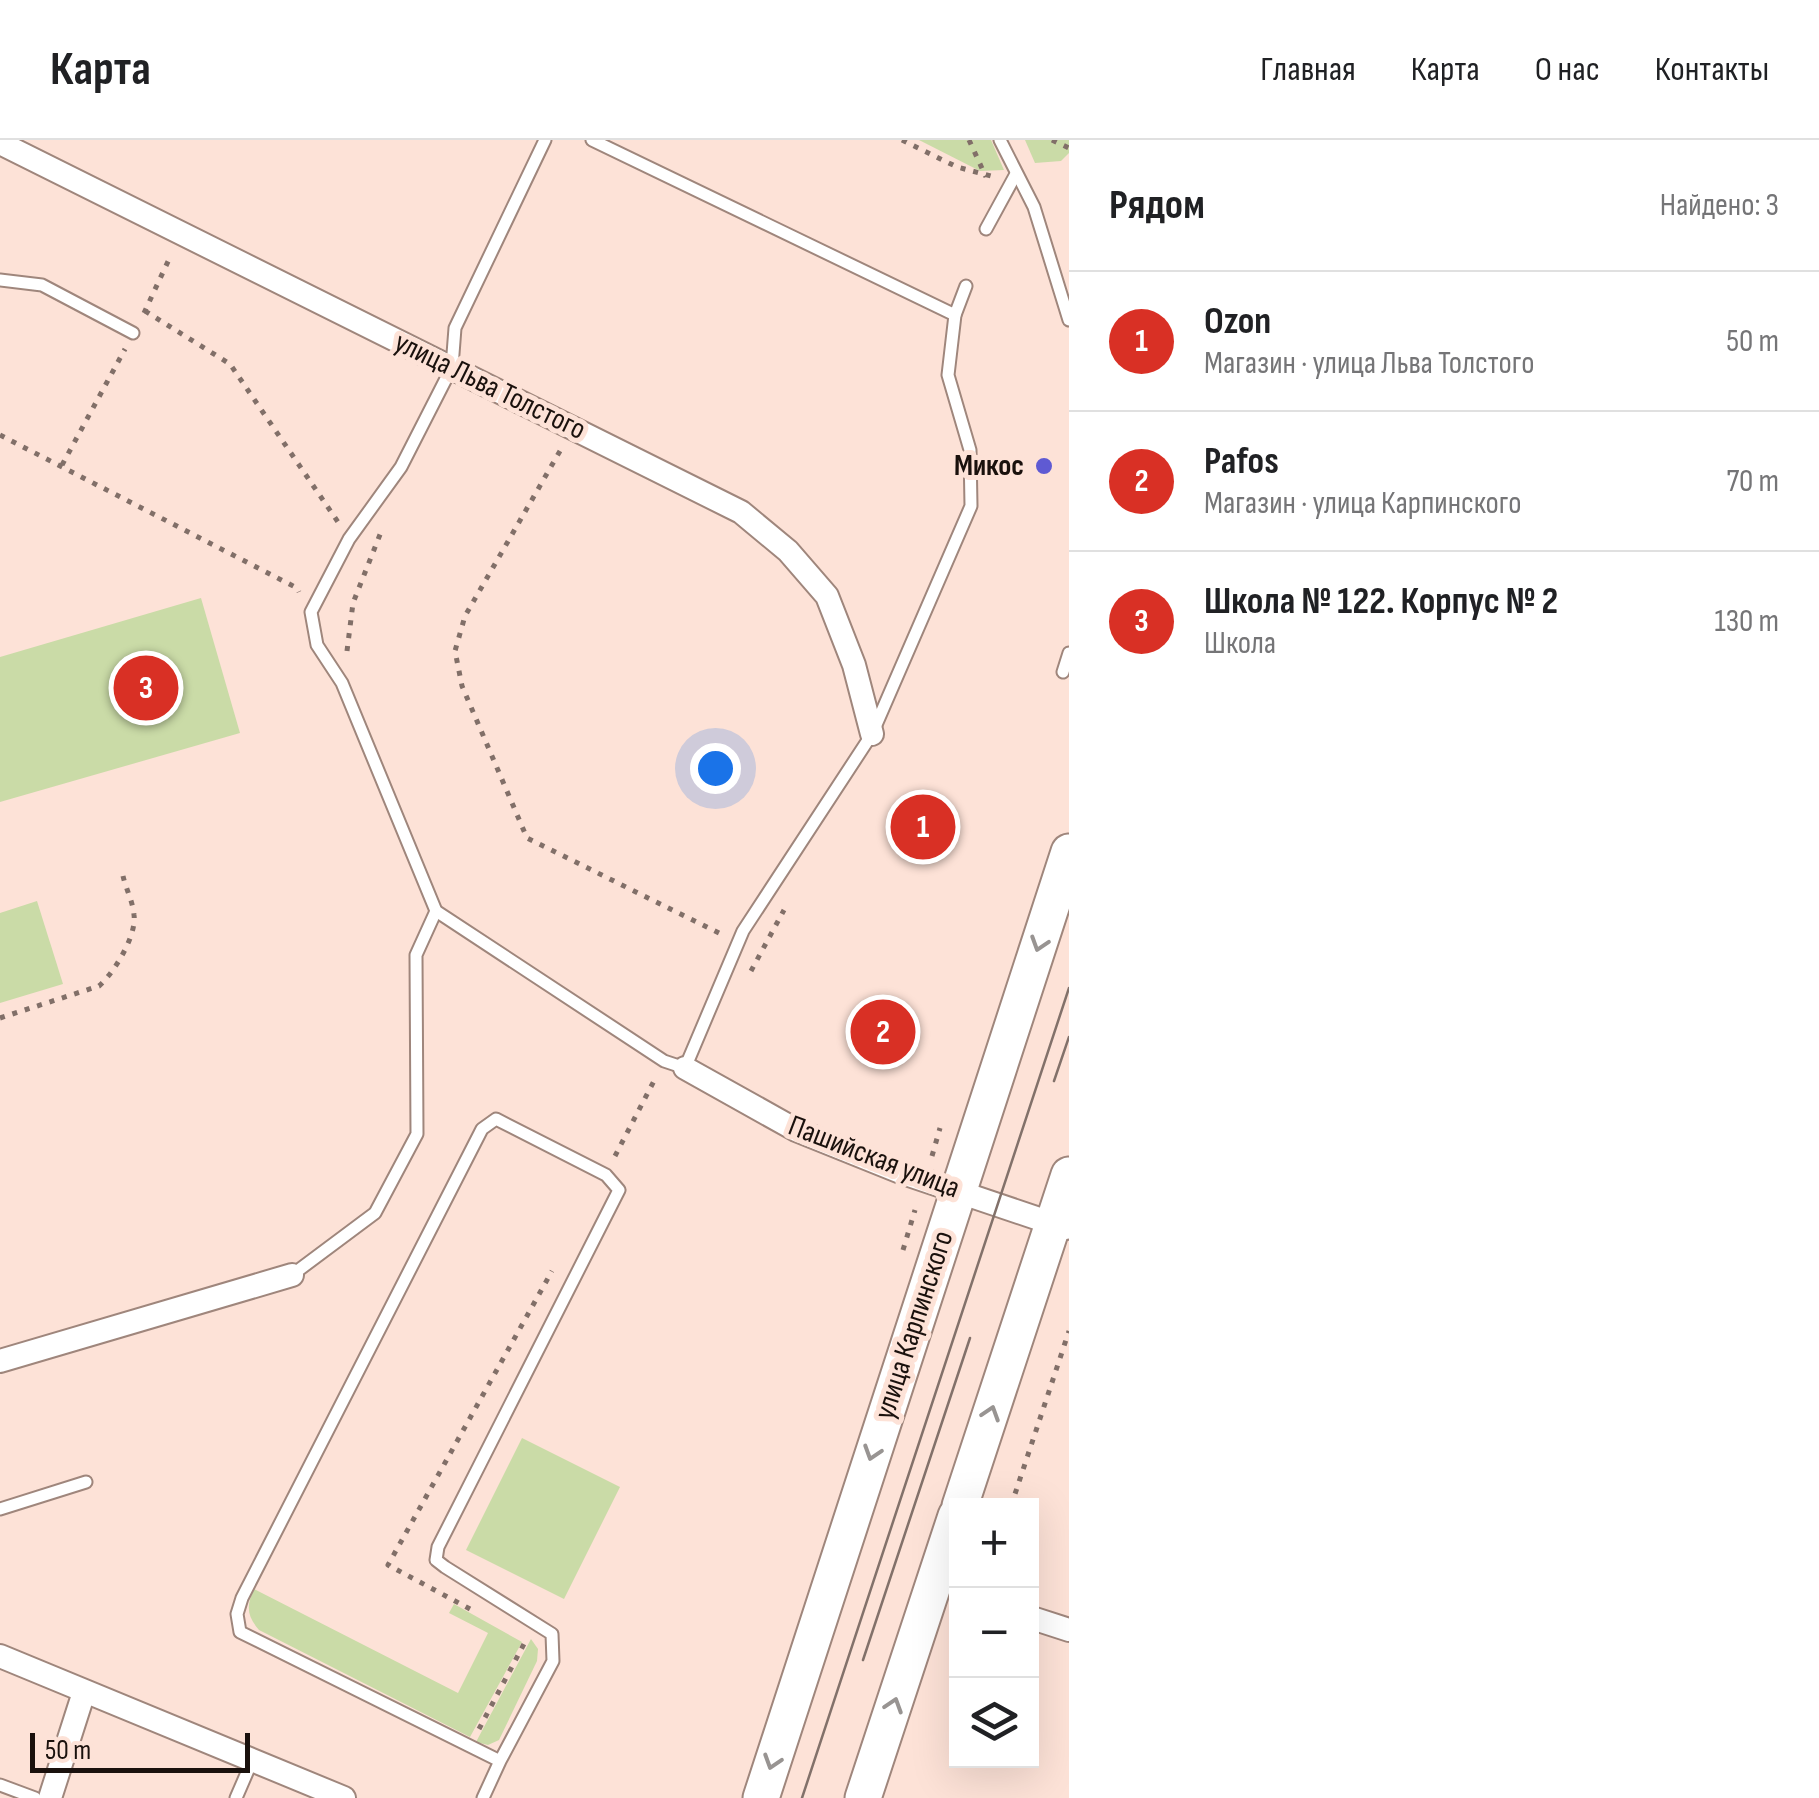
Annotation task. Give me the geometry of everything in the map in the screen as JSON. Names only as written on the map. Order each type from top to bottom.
[{"type":"main road","name":"улица Карпинского","points":[[760,1798],[1069,852]]},
{"type":"main road","points":[[963,1498],[1061,1226],[1069,1175]]},
{"type":"main road","points":[[863,1798],[945,1590],[949,1563]]},
{"type":"street","name":"улица Льва Толстого","points":[[0,143],[741,512],[788,551],[827,596],[854,665],[872,734]]},
{"type":"street","name":"Пашийская улица","points":[[686,1068],[796,1130],[903,1172],[1061,1226]]},
{"type":"street","points":[[0,1361],[292,1275]]},
{"type":"street","points":[[1039,1620],[1069,1630]]},
{"type":"street","points":[[0,1656],[344,1798]]},
{"type":"street","points":[[50,1798],[84,1692]]},
{"type":"lane","points":[[545,140],[455,328],[452,368],[401,468],[350,539],[311,612],[317,644],[342,683],[436,911],[664,1061],[686,1068],[737,942],[872,734],[971,506],[970,450],[948,375],[955,315],[966,286]]},
{"type":"lane","points":[[592,140],[955,315]]},
{"type":"lane","points":[[1000,140],[1034,207],[1069,320]]},
{"type":"lane","points":[[986,229],[1016,174]]},
{"type":"lane","points":[[0,280],[42,285],[134,332]]},
{"type":"lane","points":[[1064,672],[1069,653]]},
{"type":"lane","points":[[292,1275],[375,1214],[418,1134],[416,956],[436,911]]},
{"type":"lane","points":[[484,1798],[552,1661],[552,1634],[436,1560],[438,1547],[619,1190],[606,1175],[496,1119],[482,1130],[237,1614],[240,1632],[500,1761]]},
{"type":"lane","points":[[0,1508],[86,1482]]},
{"type":"lane","points":[[236,1798],[252,1761]]},
{"type":"lane","points":[[0,1786],[35,1798]]},
{"type":"path","points":[[902,140],[957,168],[986,177],[1016,174]]},
{"type":"path","points":[[969,140],[986,177]]},
{"type":"path","points":[[1052,140],[1069,148]]},
{"type":"path","points":[[62,465],[165,268]]},
{"type":"path","points":[[144,310],[230,364],[350,539]]},
{"type":"path","points":[[574,427],[465,616],[455,651],[462,686],[527,838],[737,942]]},
{"type":"path","points":[[0,435],[297,588],[311,612]]},
{"type":"path","points":[[342,683],[353,603],[386,521]]},
{"type":"path","points":[[0,1018],[99,986],[111,976],[134,929],[123,876]]},
{"type":"path","points":[[932,1156],[940,1128]]},
{"type":"path","points":[[1015,1498],[1069,1331]]},
{"type":"green space","points":[[919,140],[991,140],[1004,170],[980,171]]},
{"type":"green space","points":[[1025,140],[1069,140],[1069,153],[1061,161],[1035,163]]},
{"type":"green space","points":[[201,598],[240,733],[0,802],[0,657]]},
{"type":"green space","points":[[37,901],[63,984],[0,1003],[0,913]]},
{"type":"green space","points":[[522,1438],[620,1487],[564,1599],[466,1550]]},
{"type":"green space","points":[[254,1589],[458,1693],[488,1633],[449,1613],[454,1604],[522,1642],[470,1737],[259,1630],[249,1611]]},
{"type":"green space","points":[[531,1639],[538,1649],[537,1661],[499,1740],[488,1745],[476,1742]]},
{"type":"tram line","points":[[802,1798],[1069,988]]},
{"type":"tram line","points":[[1054,1081],[1069,1037]]},
{"type":"tram line","points":[[863,1660],[970,1338]]},
{"type":"place","name":"Микос","points":[[1044,466]]},
{"type":"place","name":"Школа № 122. Корпус № 2","points":[[146,688]]},
{"type":"place","name":"Ozon","points":[[923,827]]},
{"type":"place","name":"Pafos","points":[[883,1032]]}]
